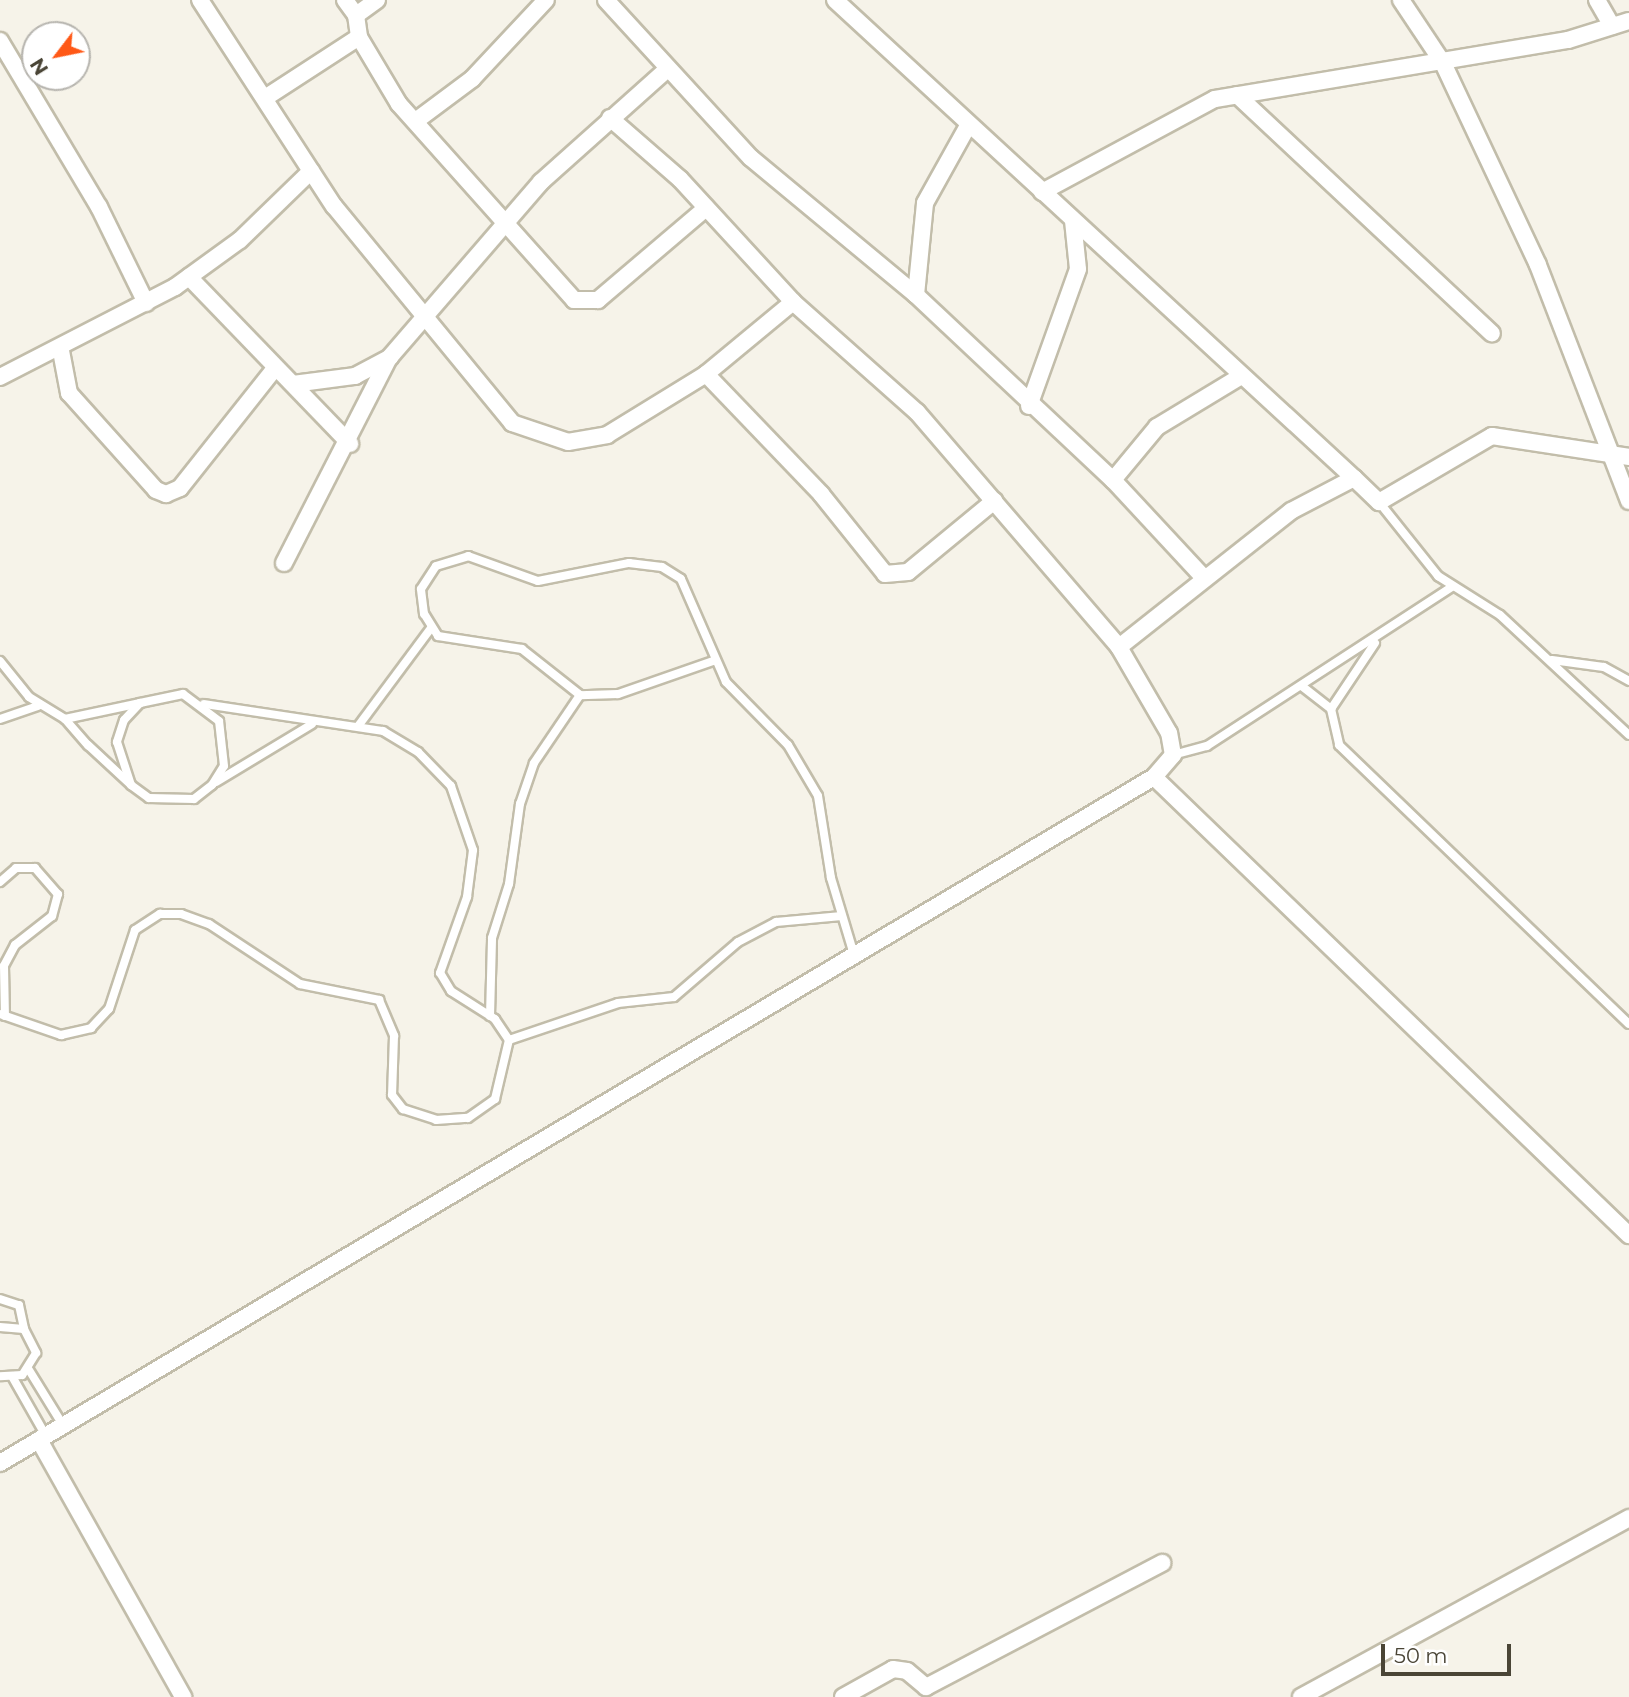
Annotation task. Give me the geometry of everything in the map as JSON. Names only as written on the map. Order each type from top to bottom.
[{"type":"street","points":[[200,0],[311,171],[498,412],[551,439],[582,442],[607,435],[706,374],[793,302]]},
{"type":"street","points":[[345,0],[356,15],[359,37],[399,104],[508,219],[564,290],[583,304],[598,300],[706,208]]},
{"type":"street","points":[[356,15],[377,0]]},
{"type":"street","points":[[417,120],[471,79],[546,0]]},
{"type":"street","points":[[606,0],[665,71],[751,158],[916,295],[1029,406],[1113,480],[1204,578]]},
{"type":"street","points":[[835,0],[1238,378],[1379,502],[1492,436],[1621,456]]},
{"type":"street","points":[[1401,0],[1443,63],[1538,265],[1621,456],[1629,501]]},
{"type":"street","points":[[1597,0],[1612,26]]},
{"type":"street","points":[[1042,192],[1202,105],[1237,94],[1443,63],[1629,21]]},
{"type":"street","points":[[265,98],[359,37]]},
{"type":"street","points":[[0,41],[99,207],[146,303]]},
{"type":"street","points":[[284,563],[350,444],[390,357],[508,219],[610,118],[665,71]]},
{"type":"street","points":[[1237,94],[1492,334]]},
{"type":"street","points":[[0,1463],[855,958],[1154,777],[1173,755],[1169,733],[1119,648],[917,412],[793,302],[706,208],[610,118]]},
{"type":"street","points":[[916,295],[925,203],[969,124]]},
{"type":"street","points":[[0,377],[61,351],[189,277],[240,240],[311,171]]},
{"type":"street","points":[[1029,406],[1078,269],[1073,221]]},
{"type":"street","points":[[189,277],[350,444]]},
{"type":"street","points":[[61,351],[69,393],[166,494],[180,488],[275,368]]},
{"type":"street","points":[[293,384],[355,376],[390,357]]},
{"type":"street","points":[[706,374],[821,494],[885,574],[908,572],[994,501]]},
{"type":"street","points":[[1113,480],[1157,427],[1238,378]]},
{"type":"street","points":[[1119,648],[1291,511],[1354,478]]},
{"type":"street","points":[[1154,777],[1629,1235]]},
{"type":"street","points":[[42,1438],[183,1697]]},
{"type":"street","points":[[1301,1697],[1629,1518]]},
{"type":"street","points":[[843,1697],[893,1669],[907,1671],[928,1692],[1162,1563]]},
{"type":"lane","points":[[1379,502],[1452,587],[1500,615],[1552,660],[1629,735]]},
{"type":"lane","points":[[713,661],[618,694],[580,695],[522,649],[447,641],[431,628],[421,589],[444,561],[479,559],[538,581],[648,564],[670,570],[690,591],[713,661],[788,745],[818,796],[842,916],[855,958]]},
{"type":"lane","points":[[1173,755],[1207,746],[1375,643],[1452,587]]},
{"type":"lane","points":[[359,725],[431,628]]},
{"type":"lane","points":[[1331,709],[1375,643]]},
{"type":"lane","points":[[1552,660],[1604,667],[1629,681]]},
{"type":"lane","points":[[1,666],[38,706],[65,719],[131,785],[149,798],[171,803],[212,785],[312,724]]},
{"type":"lane","points":[[1303,687],[1331,709],[1339,745],[1629,1024]]},
{"type":"lane","points":[[0,882],[16,868],[35,868],[58,894],[52,916],[7,959],[3,1015],[61,1035],[91,1028],[109,1009],[135,930],[160,915],[181,914],[209,924],[300,984],[379,1000],[394,1036],[392,1095],[413,1115],[451,1120],[482,1112],[502,1085],[509,1040],[490,1016],[451,991],[440,973],[472,876],[473,850],[462,807],[418,752],[359,725],[312,724],[204,704],[183,694],[65,719]]},
{"type":"lane","points":[[490,1016],[492,938],[509,884],[520,804],[534,763],[580,695]]},
{"type":"lane","points":[[131,785],[117,742],[124,720],[139,704]]},
{"type":"lane","points":[[204,704],[219,721],[226,743],[212,785]]},
{"type":"lane","points":[[0,719],[38,706]]},
{"type":"lane","points":[[509,1040],[618,1003],[674,997],[738,942],[776,922],[842,916]]},
{"type":"lane","points":[[0,1299],[19,1305],[24,1329],[35,1343],[29,1370],[63,1425]]},
{"type":"lane","points":[[0,1326],[24,1329]]},
{"type":"lane","points":[[29,1370],[4,1378],[42,1438]]}]
